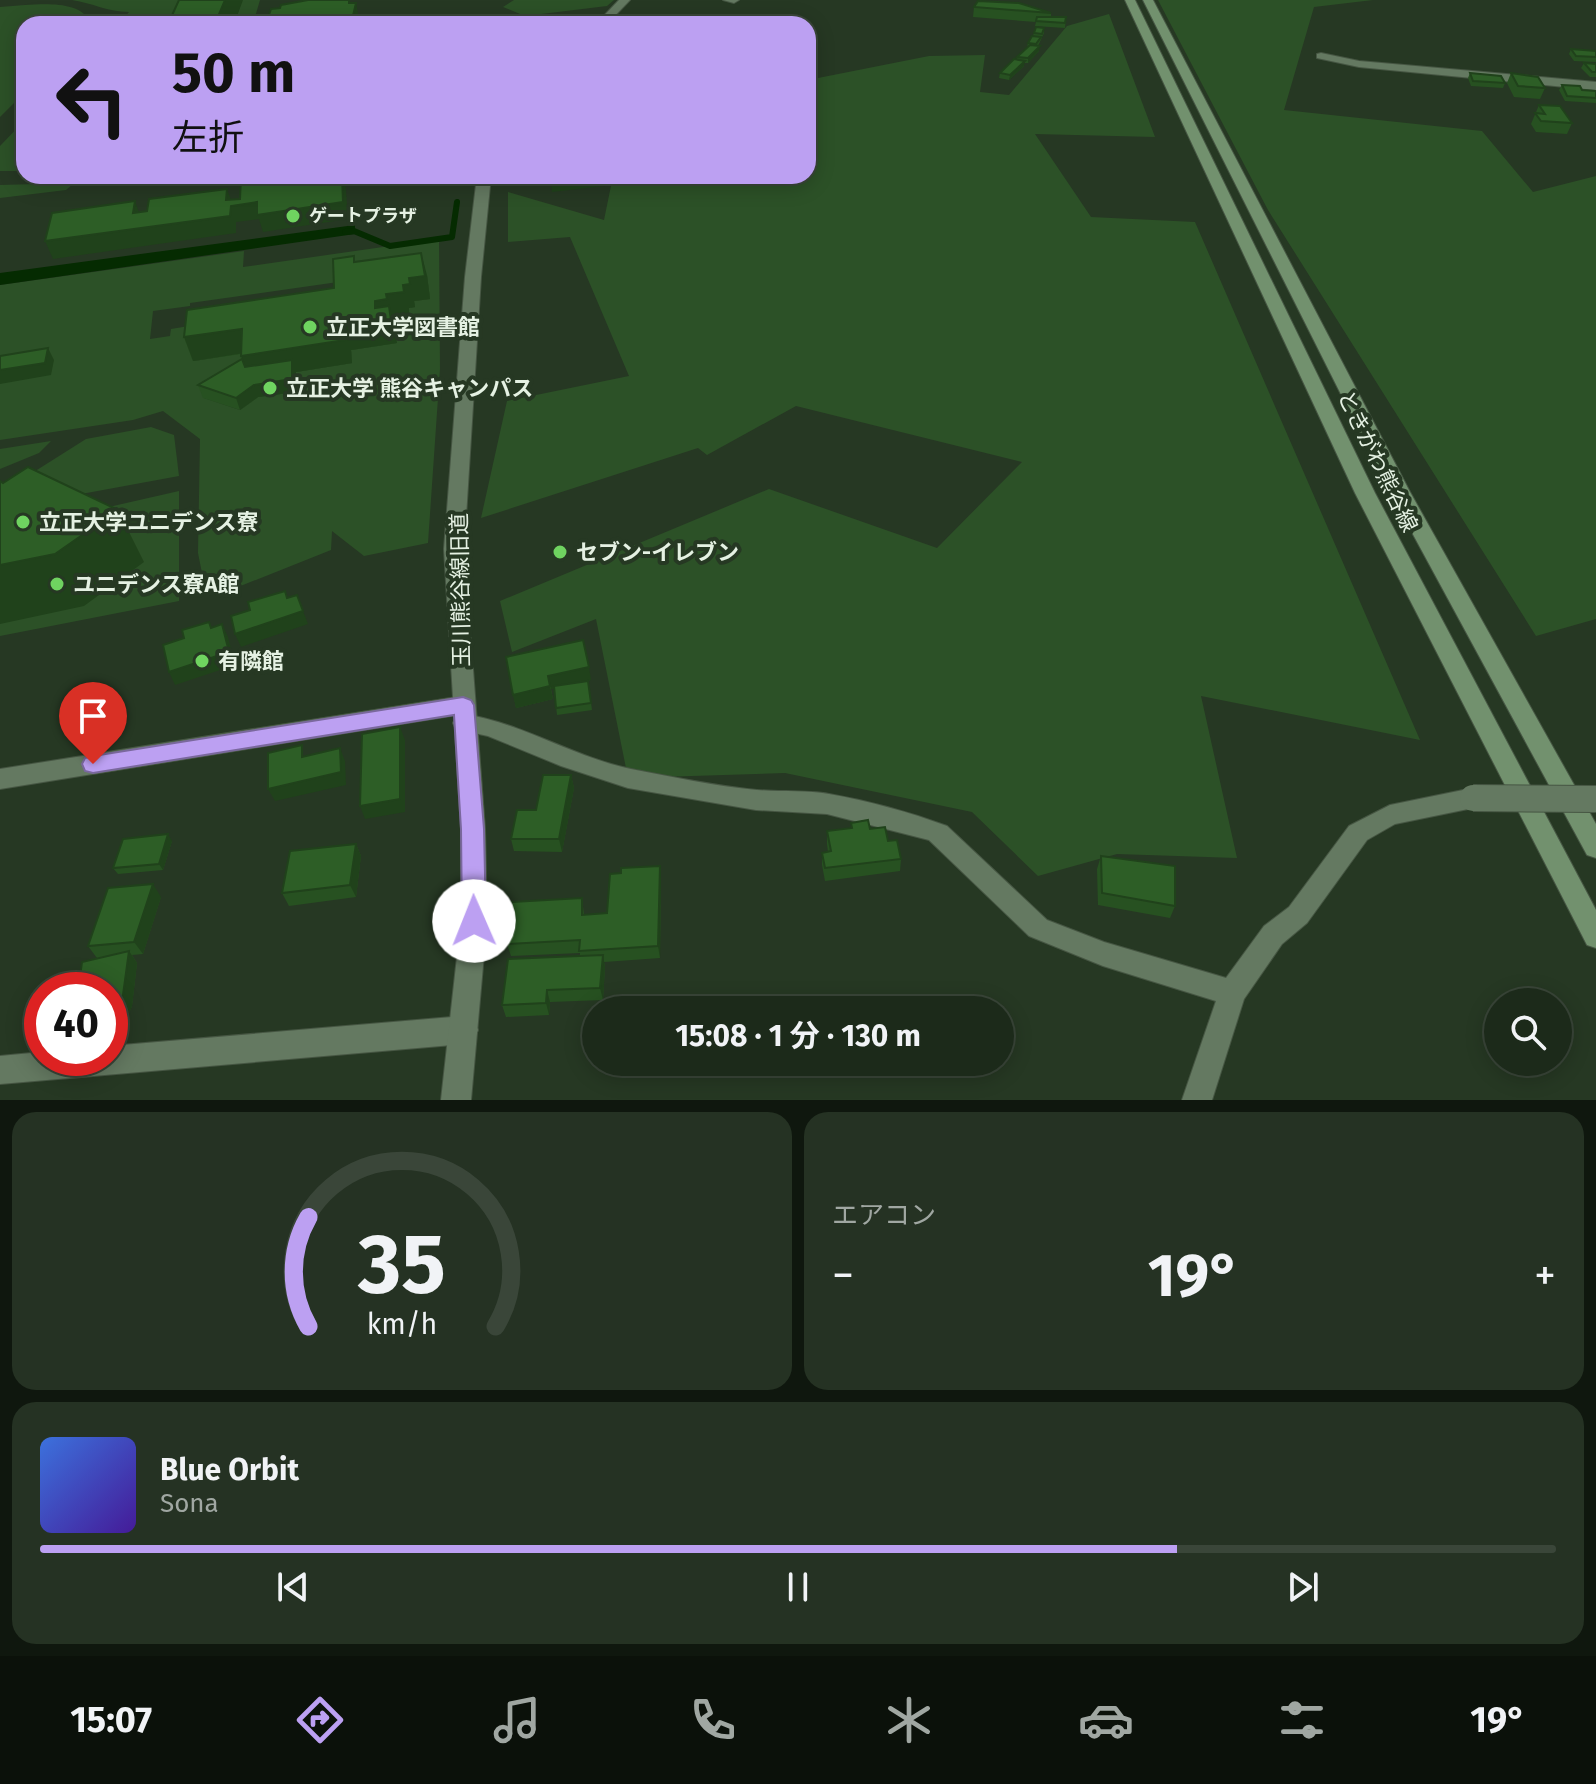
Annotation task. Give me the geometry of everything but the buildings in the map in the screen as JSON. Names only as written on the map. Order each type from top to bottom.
[{"type":"main road","name":"ときがわ熊谷線","points":[[1130,0],[1365,493],[1596,936]]},
{"type":"main road","name":"ときがわ熊谷線","points":[[1148,0],[1400,492],[1596,847]]},
{"type":"street","points":[[609,16],[625,0]]},
{"type":"street","points":[[1321,56],[1359,64],[1596,86]]},
{"type":"street","name":"玉川熊谷線旧道","points":[[456,1100],[474,921],[473,829],[454,549],[473,277],[483,184]]},
{"type":"street","points":[[0,779],[464,714],[569,759],[628,778],[756,800],[827,804],[906,822],[938,833],[1038,928],[1103,954],[1232,993]]},
{"type":"street","points":[[1197,1100],[1232,993],[1273,935],[1298,915],[1358,833],[1390,815],[1473,798],[1596,799]]},
{"type":"street","points":[[0,1070],[464,1030]]},
{"type":"shaded area","points":[[72,0],[260,0],[255,16],[237,16],[242,1],[207,16],[126,16],[129,12]]},
{"type":"shaded area","points":[[514,0],[614,0],[607,6],[525,16],[503,7]]},
{"type":"shaded area","points":[[1158,0],[1373,0],[1314,7],[1284,110],[1482,131],[1533,192],[1596,176],[1596,619],[1536,636],[1268,210]]},
{"type":"shaded area","points":[[52,4],[71,7],[86,16],[16,16],[16,101],[0,117],[0,7]]},
{"type":"shaded area","points":[[1109,14],[1155,137],[1035,134],[1091,217],[1195,222],[1420,740],[1201,696],[1237,858],[1117,854],[1038,876],[972,812],[785,773],[628,778],[596,619],[512,652],[500,601],[769,489],[937,548],[1022,462],[796,406],[707,455],[698,448],[481,518],[507,401],[629,376],[570,237],[508,242],[508,192],[604,220],[611,184],[816,184],[816,78],[929,56],[985,55],[980,92],[1009,95],[1067,26]]},
{"type":"shaded area","points":[[16,129],[16,171],[0,171],[0,146]]},
{"type":"shaded area","points":[[73,184],[66,190],[0,198],[0,185]]},
{"type":"shaded area","points":[[355,225],[355,234],[0,285],[0,273]]},
{"type":"shaded area","points":[[439,239],[440,369],[428,543],[364,556],[332,531],[331,550],[228,591],[206,593],[198,553],[200,439],[163,411],[133,420],[0,440],[0,285],[244,251],[243,267]],"holes":[[[427,276],[430,299],[414,301],[415,307],[409,308],[409,315],[392,317],[396,343],[351,350],[352,363],[296,372],[295,392],[258,397],[240,410],[204,398],[251,352],[194,361],[195,325],[171,329],[170,336],[150,339],[153,311],[190,306],[190,303],[359,279]]]},
{"type":"shaded area","points":[[151,427],[174,435],[179,476],[65,497],[29,475],[86,439]]},
{"type":"shaded area","points":[[51,441],[39,453],[0,469],[0,449]]},
{"type":"shaded area","points":[[179,491],[179,601],[0,636],[0,624],[56,519]]},
{"type":"waterway","points":[[345,232],[354,231],[390,246],[452,237],[457,202]]},
{"type":"place","name":"ゲートプラザ","points":[[293,216]]},
{"type":"place","name":"立正大学図書館","points":[[310,327]]},
{"type":"place","name":"立正大学 熊谷キャンパス","points":[[270,388]]},
{"type":"place","name":"立正大学ユニデンス寮","points":[[23,522]]},
{"type":"place","name":"セブン-イレブン","points":[[560,552]]},
{"type":"place","name":"ユニデンス寮A館","points":[[57,584]]},
{"type":"place","name":"有隣館","points":[[202,661]]},
{"type":"route","points":[[93,764],[463,705],[473,829],[474,921]]}]
